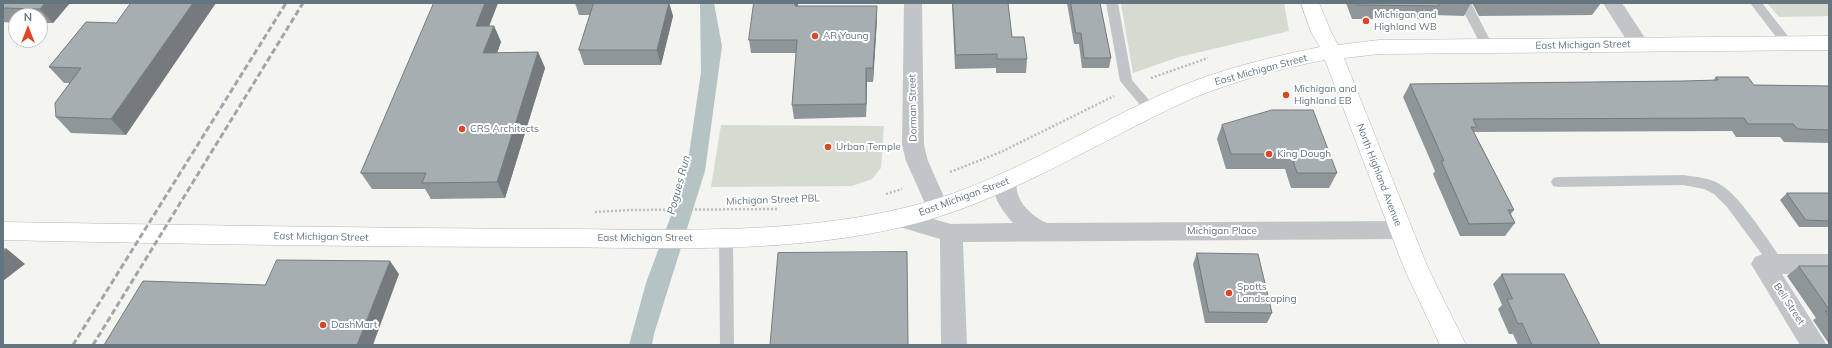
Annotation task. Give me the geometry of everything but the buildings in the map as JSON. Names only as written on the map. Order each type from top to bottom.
[{"type":"main road","name":"North Highland Avenue","points":[[1310,3],[1321,32],[1332,52],[1400,230],[1416,268],[1453,345]]},
{"type":"main road","name":"East Michigan Street","points":[[3,231],[354,238],[648,238],[724,237],[815,232],[901,218],[938,208],[1005,182],[1150,109],[1205,85],[1261,68],[1332,52],[1379,47],[1829,43]]},
{"type":"street","name":"Dorman Street","points":[[913,3],[912,138],[917,161],[938,208]]},
{"type":"street","points":[[1612,3],[1639,44]]},
{"type":"street","name":"Michigan Place","points":[[1005,182],[1008,201],[1028,225],[1044,232]]},
{"type":"street","name":"Michigan Place","points":[[901,218],[951,233],[1400,230]]},
{"type":"street","points":[[951,233],[954,345]]},
{"type":"street","points":[[1770,264],[1829,264]]},
{"type":"street","name":"Bell Street","points":[[1770,264],[1814,345]]},
{"type":"lane","points":[[1112,3],[1126,80],[1150,109]]},
{"type":"lane","points":[[1465,3],[1487,46]]},
{"type":"lane","points":[[1756,3],[1787,43]]},
{"type":"lane","points":[[1558,182],[1683,180],[1706,184],[1719,190],[1732,203],[1770,264]]},
{"type":"lane","points":[[724,237],[727,345]]},
{"type":"path","points":[[882,195],[926,182]]},
{"type":"path","name":"Michigan Street PBL","points":[[665,210],[782,209]]},
{"type":"shaded area","points":[[700,3],[714,3],[722,46],[705,171],[654,334],[652,345],[629,345],[646,283],[682,186],[688,161],[701,72]]},
{"type":"shaded area","points":[[1284,3],[1289,31],[1179,57],[1133,73],[1121,4]]},
{"type":"shaded area","points":[[1767,3],[1829,3],[1829,16],[1779,17]]},
{"type":"shaded area","points":[[721,125],[884,126],[881,168],[872,179],[852,186],[711,187]]},
{"type":"railway","points":[[73,345],[286,3]]},
{"type":"railway","points":[[93,345],[303,3]]},
{"type":"place","name":"Michigan and Highland WB","points":[[1366,21]]},
{"type":"place","name":"AR Young","points":[[815,36]]},
{"type":"place","name":"Michigan and Highland EB","points":[[1286,95]]},
{"type":"place","name":"CRS Architects","points":[[462,129]]},
{"type":"place","name":"Urban Temple","points":[[828,147]]},
{"type":"place","name":"King Dough","points":[[1269,154]]},
{"type":"place","name":"Spotts Landscaping","points":[[1229,293]]},
{"type":"place","name":"DashMart","points":[[323,325]]},
{"type":"water label","name":"Pogues Run","points":[[679,185]]}]
